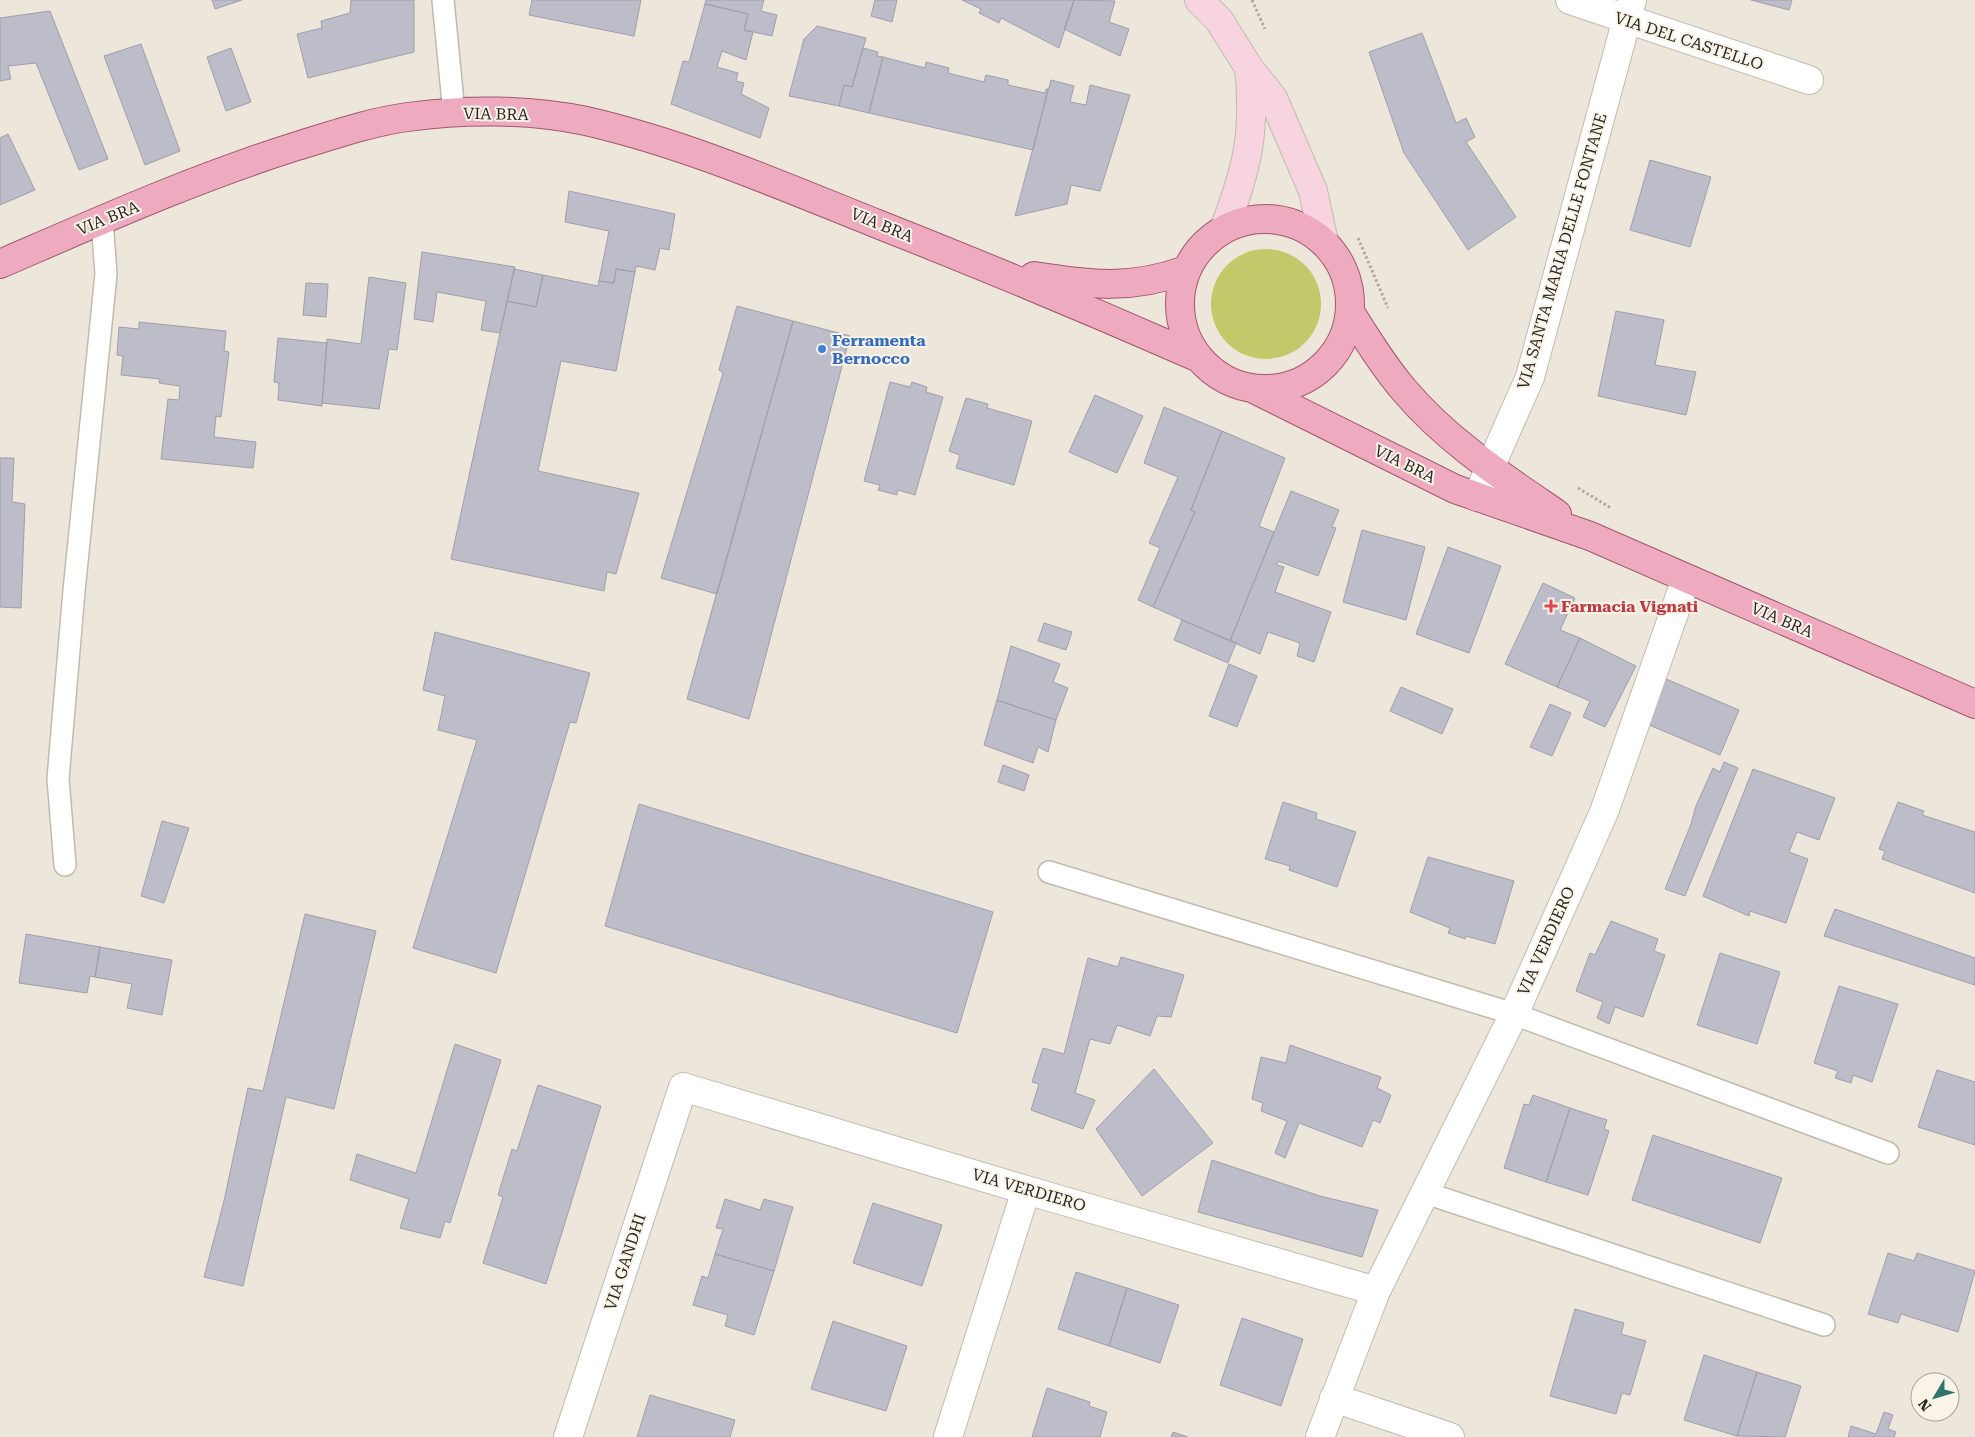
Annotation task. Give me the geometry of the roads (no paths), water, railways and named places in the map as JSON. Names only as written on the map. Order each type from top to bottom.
[{"type":"main road","points":[[1199,0],[1219,20],[1249,68],[1273,98],[1313,191],[1324,242]]},
{"type":"main road","points":[[1225,227],[1243,179],[1251,133],[1253,103],[1249,68]]},
{"type":"main road","name":"VIA BRA","points":[[0,264],[102,220],[254,160],[342,132],[405,117],[454,113],[523,113],[583,121],[717,159],[991,269],[1199,358]]},
{"type":"main road","name":"VIA BRA","points":[[1254,389],[1282,388],[1307,378],[1328,362],[1343,339],[1350,312],[1348,287],[1340,262],[1324,242],[1302,226],[1277,219],[1250,220],[1225,227],[1202,245],[1186,270],[1180,293],[1180,316],[1186,339],[1199,358],[1221,377],[1234,384],[1254,389],[1455,489],[1590,536],[1975,704]]},
{"type":"main road","name":"VIA BRA","points":[[991,269],[1089,285],[1161,279],[1186,270]]},
{"type":"main road","name":"VIA BRA","points":[[1350,312],[1404,390],[1450,436],[1491,469],[1590,536]]},
{"type":"street","name":"VIA DEL CASTELLO","points":[[1570,0],[1629,10],[1809,80]]},
{"type":"street","name":"VIA SANTA MARIA DELLE FONTANE","points":[[1477,497],[1530,377],[1629,10]]},
{"type":"street","name":"VIA VERDIERO","points":[[1320,1437],[1376,1291],[1423,1192],[1514,1014],[1604,812],[1686,579]]},
{"type":"street","name":"VIA VERDIERO","points":[[683,1086],[1026,1190],[1376,1291]]},
{"type":"street","name":"VIA GANDHI","points":[[568,1437],[683,1086]]},
{"type":"street","points":[[948,1437],[1026,1190]]},
{"type":"street","points":[[1334,1398],[1450,1437]]},
{"type":"lane","points":[[443,0],[454,113]]},
{"type":"lane","points":[[65,865],[58,780],[74,591],[106,274],[102,220]]},
{"type":"lane","points":[[1049,872],[1514,1014],[1888,1153]]},
{"type":"lane","points":[[1423,1192],[1824,1324]]},
{"type":"place","name":"Ferramenta Bernocco","points":[[822,349]]},
{"type":"place","name":"Farmacia Vignati","points":[[1551,606]]}]
